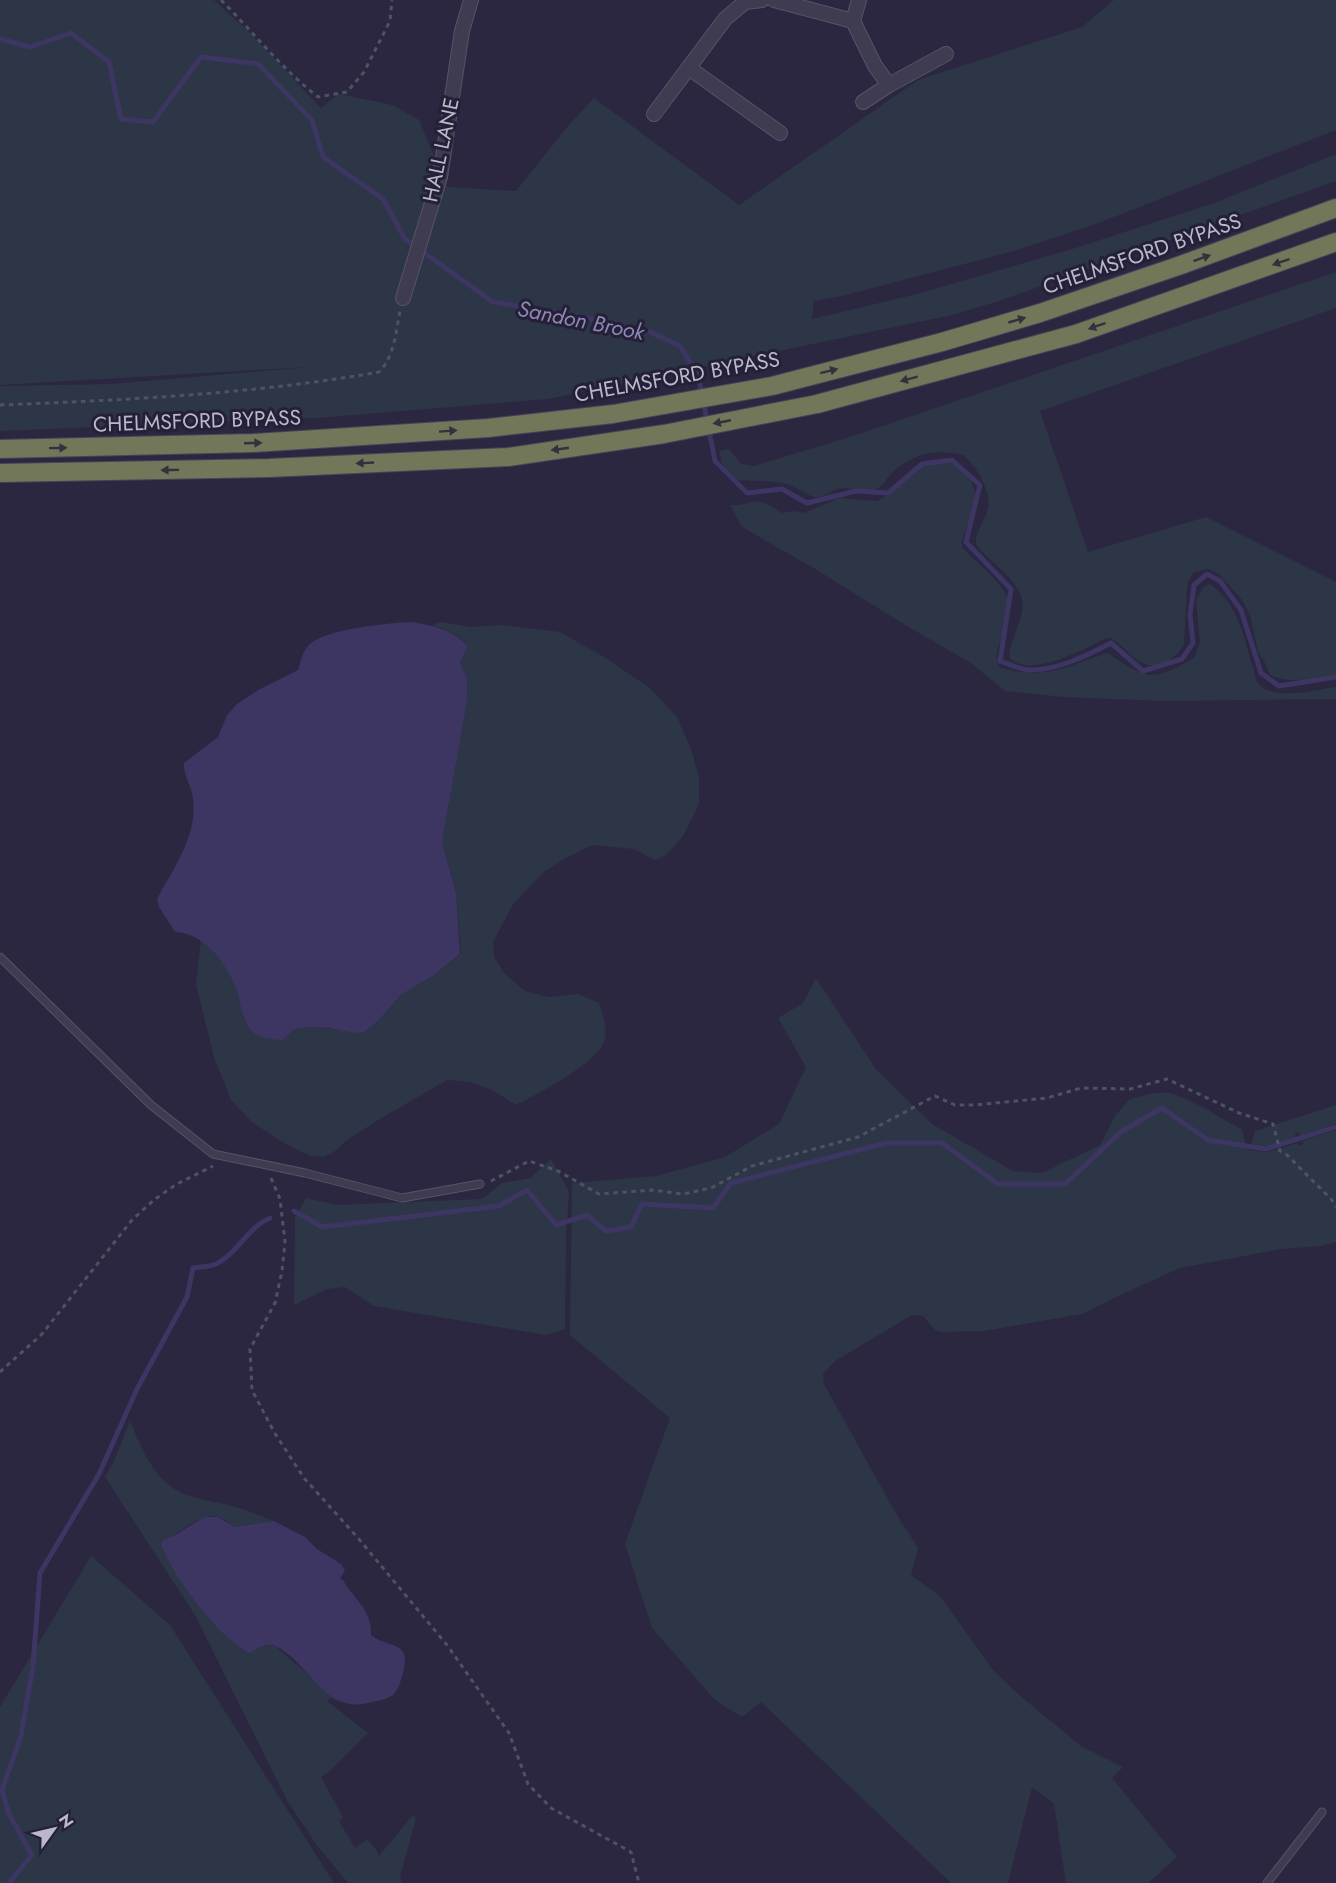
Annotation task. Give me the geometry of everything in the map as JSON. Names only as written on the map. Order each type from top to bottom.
[{"type":"highway","name":"CHELMSFORD BYPASS","points":[[0,449],[253,443],[488,428],[613,414],[772,386],[942,342],[1040,313],[1181,266],[1336,208]]},
{"type":"highway","points":[[0,473],[269,468],[508,457],[664,434],[817,404],[1076,334],[1336,242]]},
{"type":"street","name":"HALL LANE","points":[[403,298],[440,177],[462,31],[471,0]]},
{"type":"street","points":[[654,114],[725,19],[745,2],[762,0]]},
{"type":"street","points":[[774,0],[853,21]]},
{"type":"street","points":[[859,0],[853,21],[875,66],[889,85]]},
{"type":"street","points":[[863,102],[946,54]]},
{"type":"street","points":[[689,68],[780,133]]},
{"type":"lane","points":[[0,957],[151,1105],[213,1154],[402,1198],[480,1184]]},
{"type":"lane","points":[[1267,1883],[1322,1812]]},
{"type":"path","points":[[221,0],[295,79],[318,97],[346,92],[364,72],[390,21],[392,0]]},
{"type":"path","points":[[0,405],[86,402],[311,384],[379,372],[387,364],[403,298]]},
{"type":"path","points":[[480,1184],[495,1179],[529,1161],[558,1171],[598,1194],[652,1190],[683,1194],[711,1188],[752,1166],[858,1137],[935,1096],[955,1105],[975,1105],[1047,1098],[1081,1088],[1130,1089],[1167,1079],[1239,1113],[1273,1125],[1280,1151],[1287,1155],[1331,1199],[1336,1207]]},
{"type":"path","points":[[0,1372],[42,1334],[132,1220],[154,1199],[177,1184],[229,1159]]},
{"type":"path","points":[[263,1165],[280,1199],[285,1242],[275,1303],[250,1349],[252,1390],[274,1432],[304,1478],[358,1538],[454,1655],[509,1733],[528,1784],[551,1808],[631,1851],[639,1883]]},
{"type":"shaded area","points":[[0,0],[214,0],[250,33],[321,108],[339,94],[392,105],[419,120],[447,187],[516,191],[568,126],[594,98],[739,205],[918,80],[1082,27],[1114,0],[1336,0],[1336,130],[1096,224],[1014,251],[842,296],[814,301],[812,319],[917,294],[1069,250],[1214,203],[1336,154],[1336,181],[999,301],[952,315],[548,399],[317,418],[0,431],[0,386],[112,384],[308,367],[0,385]]},
{"type":"shaded area","points":[[1336,272],[1336,308],[1040,411],[1088,552],[1206,517],[1336,582],[1336,675],[1286,680],[1270,675],[1258,652],[1250,615],[1242,600],[1219,574],[1208,569],[1194,572],[1188,582],[1184,645],[1175,656],[1167,661],[1148,665],[1135,658],[1111,638],[1101,640],[1071,655],[1039,665],[1019,663],[1010,659],[1009,652],[1021,617],[1022,602],[1014,583],[976,544],[977,535],[988,509],[988,495],[978,472],[963,455],[943,452],[924,454],[898,467],[877,489],[867,491],[842,488],[816,497],[780,482],[736,480],[722,463],[719,451],[729,449],[741,464],[754,466],[850,437]]},
{"type":"shaded area","points":[[948,462],[957,464],[966,471],[976,494],[975,509],[964,534],[962,547],[996,580],[1009,603],[1008,619],[997,652],[999,667],[1030,673],[1055,671],[1108,653],[1141,673],[1149,675],[1168,671],[1194,658],[1200,643],[1196,601],[1203,587],[1210,584],[1220,592],[1234,612],[1257,682],[1265,689],[1288,693],[1336,687],[1336,699],[1164,701],[1064,697],[1005,691],[971,663],[742,527],[730,505],[756,501],[765,503],[782,513],[794,511],[804,513],[839,498],[877,501],[890,494],[903,477],[917,466]]},
{"type":"shaded area","points":[[412,622],[449,632],[468,646],[460,662],[467,679],[467,702],[442,842],[456,892],[460,954],[434,975],[401,995],[378,1021],[364,1032],[355,1033],[309,1027],[295,1029],[282,1040],[261,1037],[254,1033],[247,1023],[233,981],[214,952],[196,938],[175,932],[159,907],[157,899],[177,864],[192,826],[193,799],[184,763],[218,737],[227,715],[237,704],[260,689],[298,670],[305,651],[317,639],[358,628]]},
{"type":"shaded area","points":[[441,622],[471,627],[501,625],[560,632],[604,657],[650,688],[677,717],[691,749],[699,777],[699,804],[683,836],[666,855],[655,860],[634,849],[592,845],[544,872],[513,904],[493,942],[494,957],[505,974],[525,991],[549,997],[578,994],[599,1003],[605,1023],[605,1039],[588,1061],[538,1094],[516,1105],[492,1090],[471,1082],[447,1080],[375,1122],[347,1140],[335,1151],[324,1157],[311,1156],[286,1144],[253,1123],[231,1100],[214,1057],[196,985],[201,940],[214,951],[283,1039],[295,1029],[310,1027],[364,1032],[378,1021],[401,995],[434,975],[461,954],[456,891],[442,842],[467,701],[467,679],[460,662],[468,645],[452,633],[432,625]]},
{"type":"shaded area","points":[[816,978],[875,1068],[932,1124],[1013,1171],[1042,1173],[1100,1145],[1115,1116],[1130,1099],[1154,1093],[1172,1093],[1242,1129],[1247,1150],[1267,1152],[1298,1143],[1300,1146],[1303,1144],[1302,1141],[1336,1130],[1336,1242],[1320,1246],[1281,1249],[1180,1268],[1082,1314],[984,1331],[941,1332],[935,1330],[923,1316],[912,1315],[835,1361],[823,1374],[824,1384],[895,1512],[918,1548],[911,1575],[941,1597],[992,1669],[1019,1695],[1081,1746],[1123,1767],[1112,1778],[1177,1857],[1148,1883],[1066,1883],[1054,1804],[1032,1787],[1008,1883],[951,1883],[761,1702],[742,1717],[715,1700],[652,1628],[625,1544],[670,1418],[570,1335],[572,1183],[656,1176],[725,1157],[779,1124],[806,1067],[778,1018],[803,1003]]},
{"type":"shaded area","points":[[1336,1105],[1336,1124],[1300,1136],[1298,1132],[1295,1134],[1296,1138],[1269,1146],[1251,1146],[1255,1131]]},
{"type":"shaded area","points":[[551,1159],[569,1192],[565,1329],[546,1335],[374,1306],[345,1287],[327,1289],[294,1305],[295,1217],[306,1198],[337,1205],[482,1199],[502,1183],[530,1178]]},
{"type":"shaded area","points":[[130,1421],[139,1443],[159,1476],[179,1492],[243,1509],[274,1521],[235,1527],[219,1517],[205,1517],[163,1540],[161,1544],[264,1645],[275,1646],[339,1701],[331,1697],[327,1701],[368,1733],[329,1772],[321,1777],[343,1817],[339,1821],[355,1848],[367,1839],[379,1856],[413,1815],[416,1818],[400,1877],[402,1883],[348,1883],[316,1844],[288,1802],[195,1615],[105,1477]]},
{"type":"shaded area","points":[[205,1517],[218,1517],[235,1527],[274,1521],[305,1537],[317,1549],[341,1564],[345,1570],[340,1579],[366,1612],[371,1626],[371,1635],[397,1646],[404,1655],[403,1673],[399,1687],[394,1694],[368,1703],[352,1704],[339,1701],[317,1684],[287,1653],[275,1646],[265,1645],[250,1653],[225,1635],[211,1621],[186,1588],[166,1557],[161,1544],[163,1540]]},
{"type":"shaded area","points":[[91,1556],[170,1625],[334,1883],[0,1883],[0,1707]]},
{"type":"waterway","name":"Sandon Brook","points":[[0,39],[30,47],[71,33],[109,62],[121,119],[153,122],[201,57],[258,64],[312,120],[323,157],[383,199],[405,239],[493,302],[572,315],[650,332],[680,346],[698,375],[715,461],[747,493],[782,489],[807,503],[856,491],[888,493],[922,464],[952,460],[980,485],[966,542],[1011,589],[1000,661],[1028,670],[1042,669],[1073,661],[1111,643],[1143,671],[1182,659],[1193,643],[1190,615],[1194,585],[1207,574],[1220,581],[1241,610],[1261,673],[1279,686],[1336,677]]},
{"type":"waterway","points":[[294,1211],[322,1227],[499,1206],[527,1190],[556,1225],[587,1215],[606,1231],[631,1227],[642,1204],[713,1208],[731,1183],[886,1143],[942,1143],[998,1184],[1065,1184],[1122,1131],[1162,1108],[1208,1140],[1266,1149],[1336,1127]]},
{"type":"waterway","points":[[9,1883],[32,1855],[9,1814],[2,1790],[21,1736],[33,1666],[40,1573],[99,1474],[137,1389],[187,1297],[193,1268],[213,1265],[224,1259],[255,1227],[270,1218]]}]
